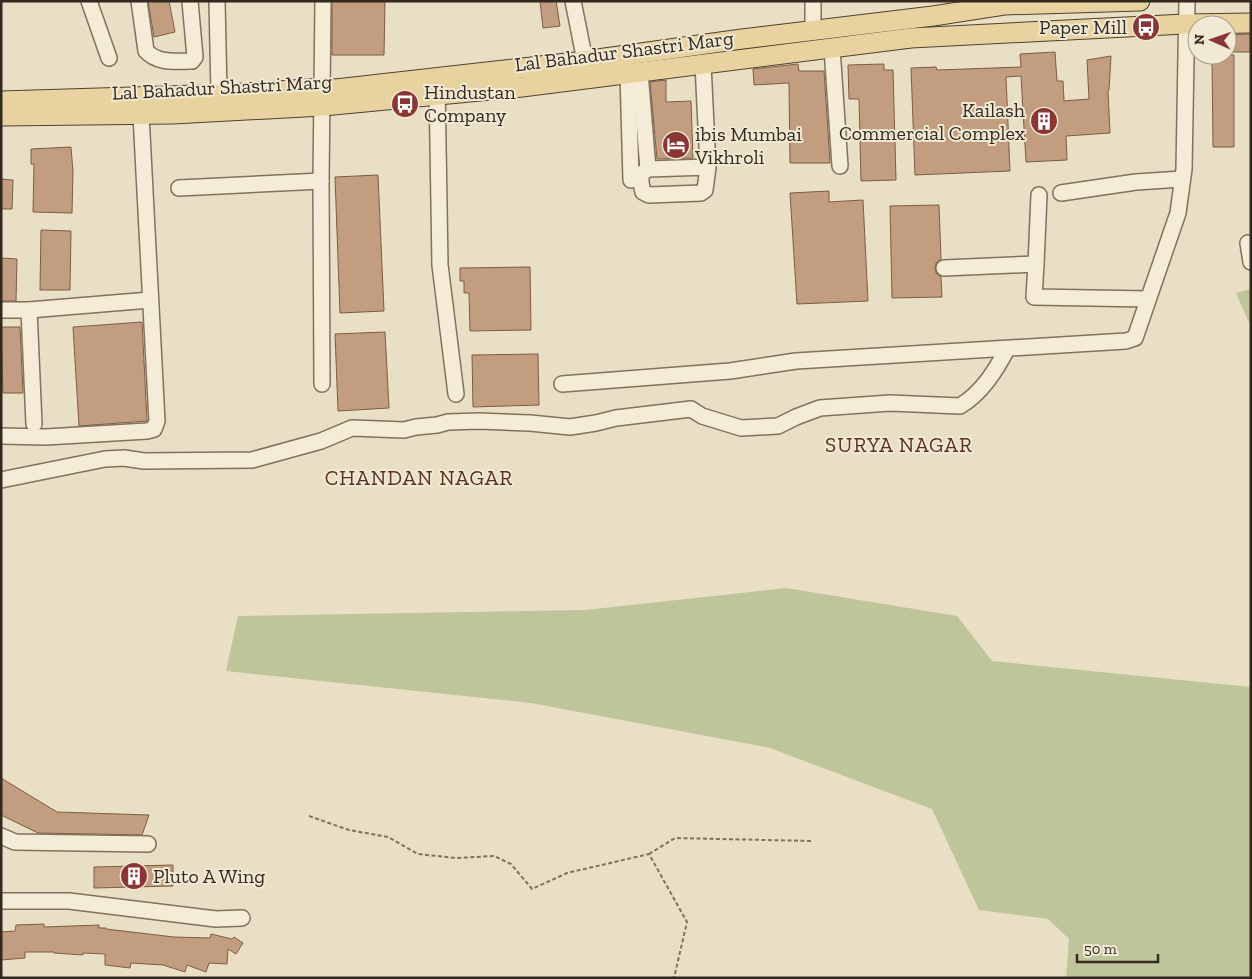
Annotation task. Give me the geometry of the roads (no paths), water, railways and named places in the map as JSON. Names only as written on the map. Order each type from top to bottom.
[{"type":"main road","name":"Lal Bahadur Shastri Marg","points":[[437,86],[522,87],[644,67],[813,31],[982,9],[1004,3],[1130,2]]},
{"type":"main road","points":[[982,9],[982,35]]},
{"type":"main road","name":"Lal Bahadur Shastri Marg","points":[[1,116],[141,115],[437,86],[585,61],[644,67],[703,64],[911,38],[1185,24],[1251,24]]},
{"type":"main road","name":"Lal Bahadur Shastri Marg","points":[[1,101],[219,94],[323,97]]},
{"type":"street","points":[[89,1],[109,58]]},
{"type":"street","points":[[139,1],[146,51],[158,59],[192,61],[195,57],[190,1]]},
{"type":"street","points":[[217,1],[219,94]]},
{"type":"street","points":[[322,384],[320,181],[323,97],[323,1]]},
{"type":"street","points":[[573,1],[585,61]]},
{"type":"street","points":[[813,1],[813,31]]},
{"type":"street","points":[[562,384],[730,371],[796,361],[1126,342],[1135,338],[1178,212],[1182,179],[1187,1]]},
{"type":"street","points":[[832,48],[840,166]]},
{"type":"street","points":[[703,64],[708,167],[705,190],[702,193],[648,195],[643,192],[641,174],[648,169],[708,167]]},
{"type":"street","points":[[644,67],[648,169]]},
{"type":"street","points":[[631,180],[644,67]]},
{"type":"street","points":[[437,86],[440,265],[456,394]]},
{"type":"street","points":[[1,436],[46,437],[154,430],[157,421],[141,115]]},
{"type":"street","points":[[1061,193],[1136,182],[1182,179]]},
{"type":"street","points":[[179,188],[320,181]]},
{"type":"street","points":[[1038,195],[1034,297],[1148,299]]},
{"type":"street","points":[[1248,243],[1251,262]]},
{"type":"street","points":[[944,268],[1036,264]]},
{"type":"street","points":[[1,310],[29,310],[150,300]]},
{"type":"street","points":[[29,310],[34,424]]},
{"type":"street","points":[[1,480],[105,459],[124,458],[144,461],[252,460],[321,441],[352,428],[404,430],[416,427],[437,426],[448,422],[479,421],[570,427],[616,418],[691,409],[702,416],[741,428],[778,426],[796,416],[820,408],[890,403],[960,406],[968,402],[994,373],[1007,349]]},
{"type":"street","points":[[1,836],[15,842],[148,844]]},
{"type":"street","points":[[1,901],[69,901],[216,918],[242,918]]},
{"type":"place","name":"Paper Mill","points":[[1146,27]]},
{"type":"place","name":"Hindustan Company","points":[[405,104]]},
{"type":"place","name":"Kailash Commercial Complex","points":[[1044,121]]},
{"type":"place","name":"ibis Mumbai Vikhroli","points":[[676,145]]},
{"type":"place","name":"Pluto A Wing","points":[[134,876]]},
{"type":"district","name":"SURYA NAGAR","points":[[899,444]]},
{"type":"district","name":"CHANDAN NAGAR","points":[[419,477]]}]
